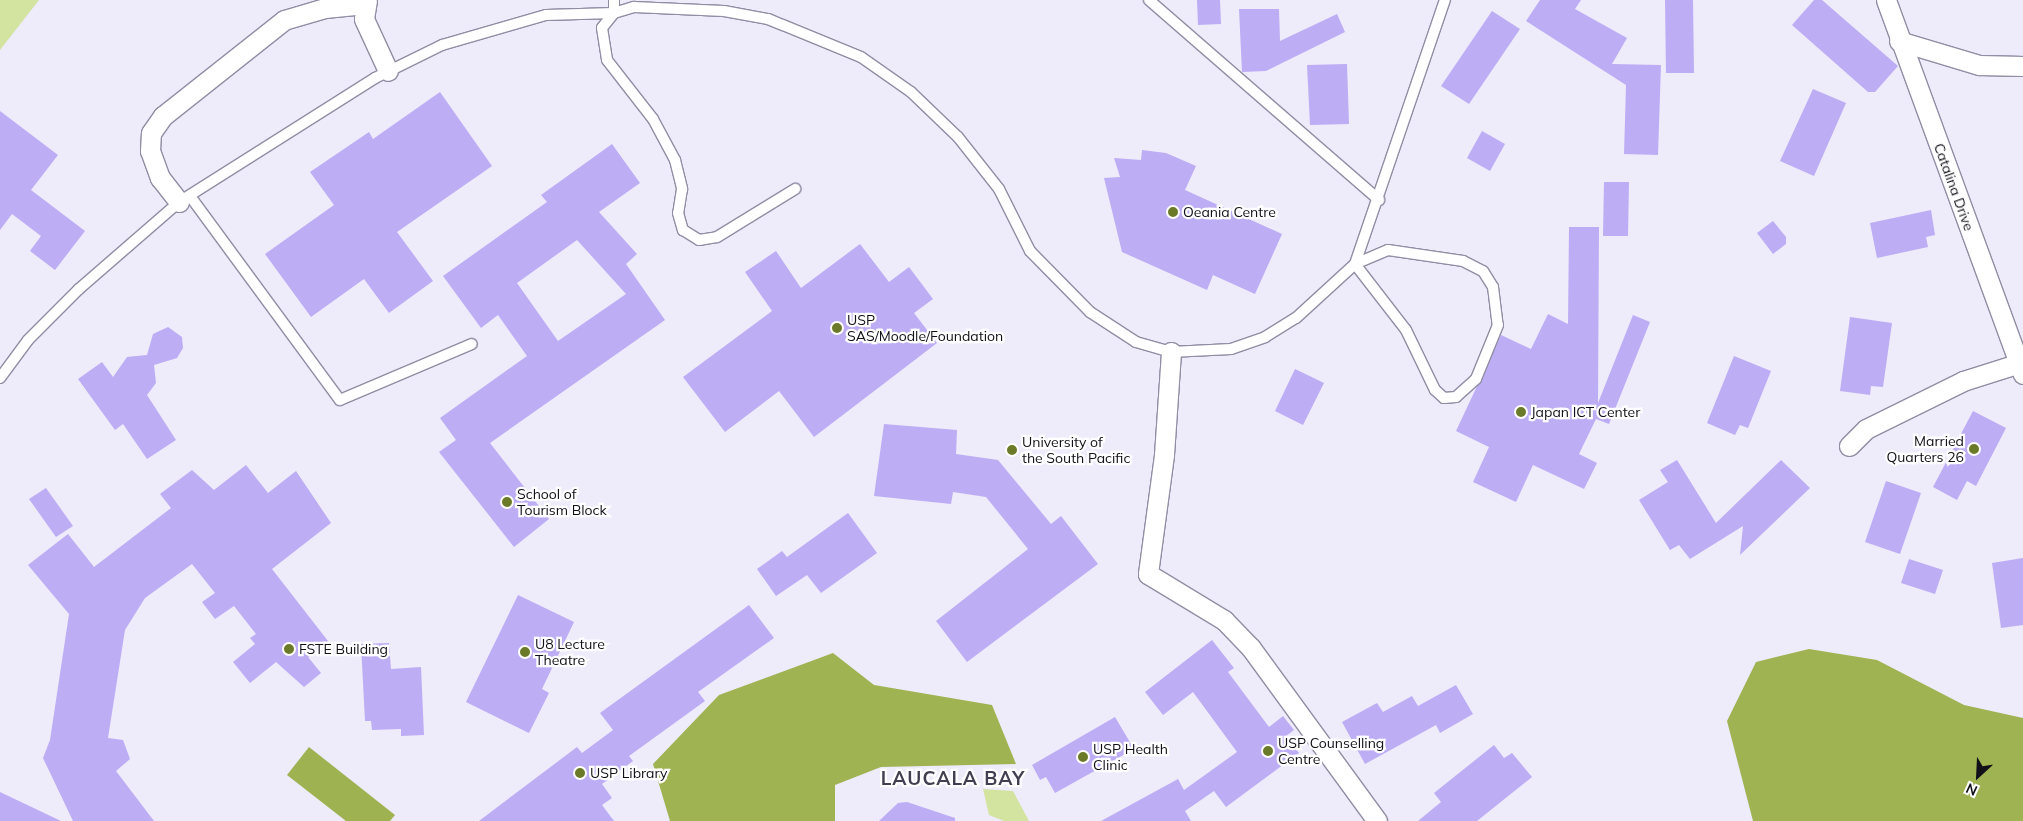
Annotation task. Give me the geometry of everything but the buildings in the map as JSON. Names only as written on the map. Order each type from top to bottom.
[{"type":"street","name":"Catalina Drive","points":[[1886,0],[1899,42],[2022,367]]},
{"type":"street","points":[[185,199],[160,178],[150,151],[151,133],[163,116],[284,20],[326,8],[366,2],[364,19],[388,71]]},
{"type":"street","points":[[1899,42],[1979,65],[2023,66]]},
{"type":"street","points":[[1171,352],[1164,455],[1148,574],[1224,620],[1244,641],[1377,821]]},
{"type":"street","points":[[1849,446],[1866,429],[1963,381],[2022,367]]},
{"type":"lane","points":[[614,0],[614,13],[602,28],[607,60],[653,119],[675,160],[682,189],[678,213],[683,230],[699,240],[717,237],[795,189]]},
{"type":"lane","points":[[1149,0],[1379,200]]},
{"type":"lane","points":[[1355,264],[1379,200],[1445,0]]},
{"type":"lane","points":[[0,378],[28,340],[79,289],[185,199],[388,71],[442,45],[546,15],[614,13],[634,7],[715,10],[768,19],[808,32],[887,72],[958,136],[999,189],[1030,251],[1090,312],[1136,342],[1171,352],[1231,349],[1265,337],[1296,318],[1355,264],[1388,250],[1440,254],[1483,271],[1494,287],[1498,324],[1476,379],[1456,397],[1444,398],[1435,390],[1406,330],[1355,264]]},
{"type":"lane","points":[[185,199],[340,400],[472,344]]},
{"type":"shaded area","points":[[0,0],[39,0],[0,50]]},
{"type":"shaded area","points":[[1809,649],[1877,660],[1964,705],[2023,718],[2023,821],[1753,821],[1727,721],[1756,662]]},
{"type":"shaded area","points":[[833,653],[874,685],[992,705],[1016,764],[881,767],[835,785],[835,821],[670,821],[653,764],[719,695]]},
{"type":"shaded area","points":[[309,747],[395,815],[390,821],[346,821],[287,775]]},
{"type":"shaded area","points":[[983,789],[1013,791],[1029,821],[1004,821],[989,815]]},
{"type":"place","name":"Oeania Centre","points":[[1173,212]]},
{"type":"place","name":"USP SAS/Moodle/Foundation","points":[[837,328]]},
{"type":"place","name":"Japan ICT Center","points":[[1521,412]]},
{"type":"place","name":"Married Quarters 26","points":[[1974,449]]},
{"type":"place","name":"University of the South Pacific","points":[[1012,450]]},
{"type":"place","name":"School of Tourism Block","points":[[507,502]]},
{"type":"place","name":"FSTE Building","points":[[289,649]]},
{"type":"place","name":"U8 Lecture Theatre","points":[[525,652]]},
{"type":"place","name":"USP Counselling Centre","points":[[1268,751]]},
{"type":"place","name":"USP Health Clinic","points":[[1083,757]]},
{"type":"place","name":"USP Library","points":[[580,773]]},
{"type":"district","name":"LAUCALA BAY","points":[[953,779]]}]
